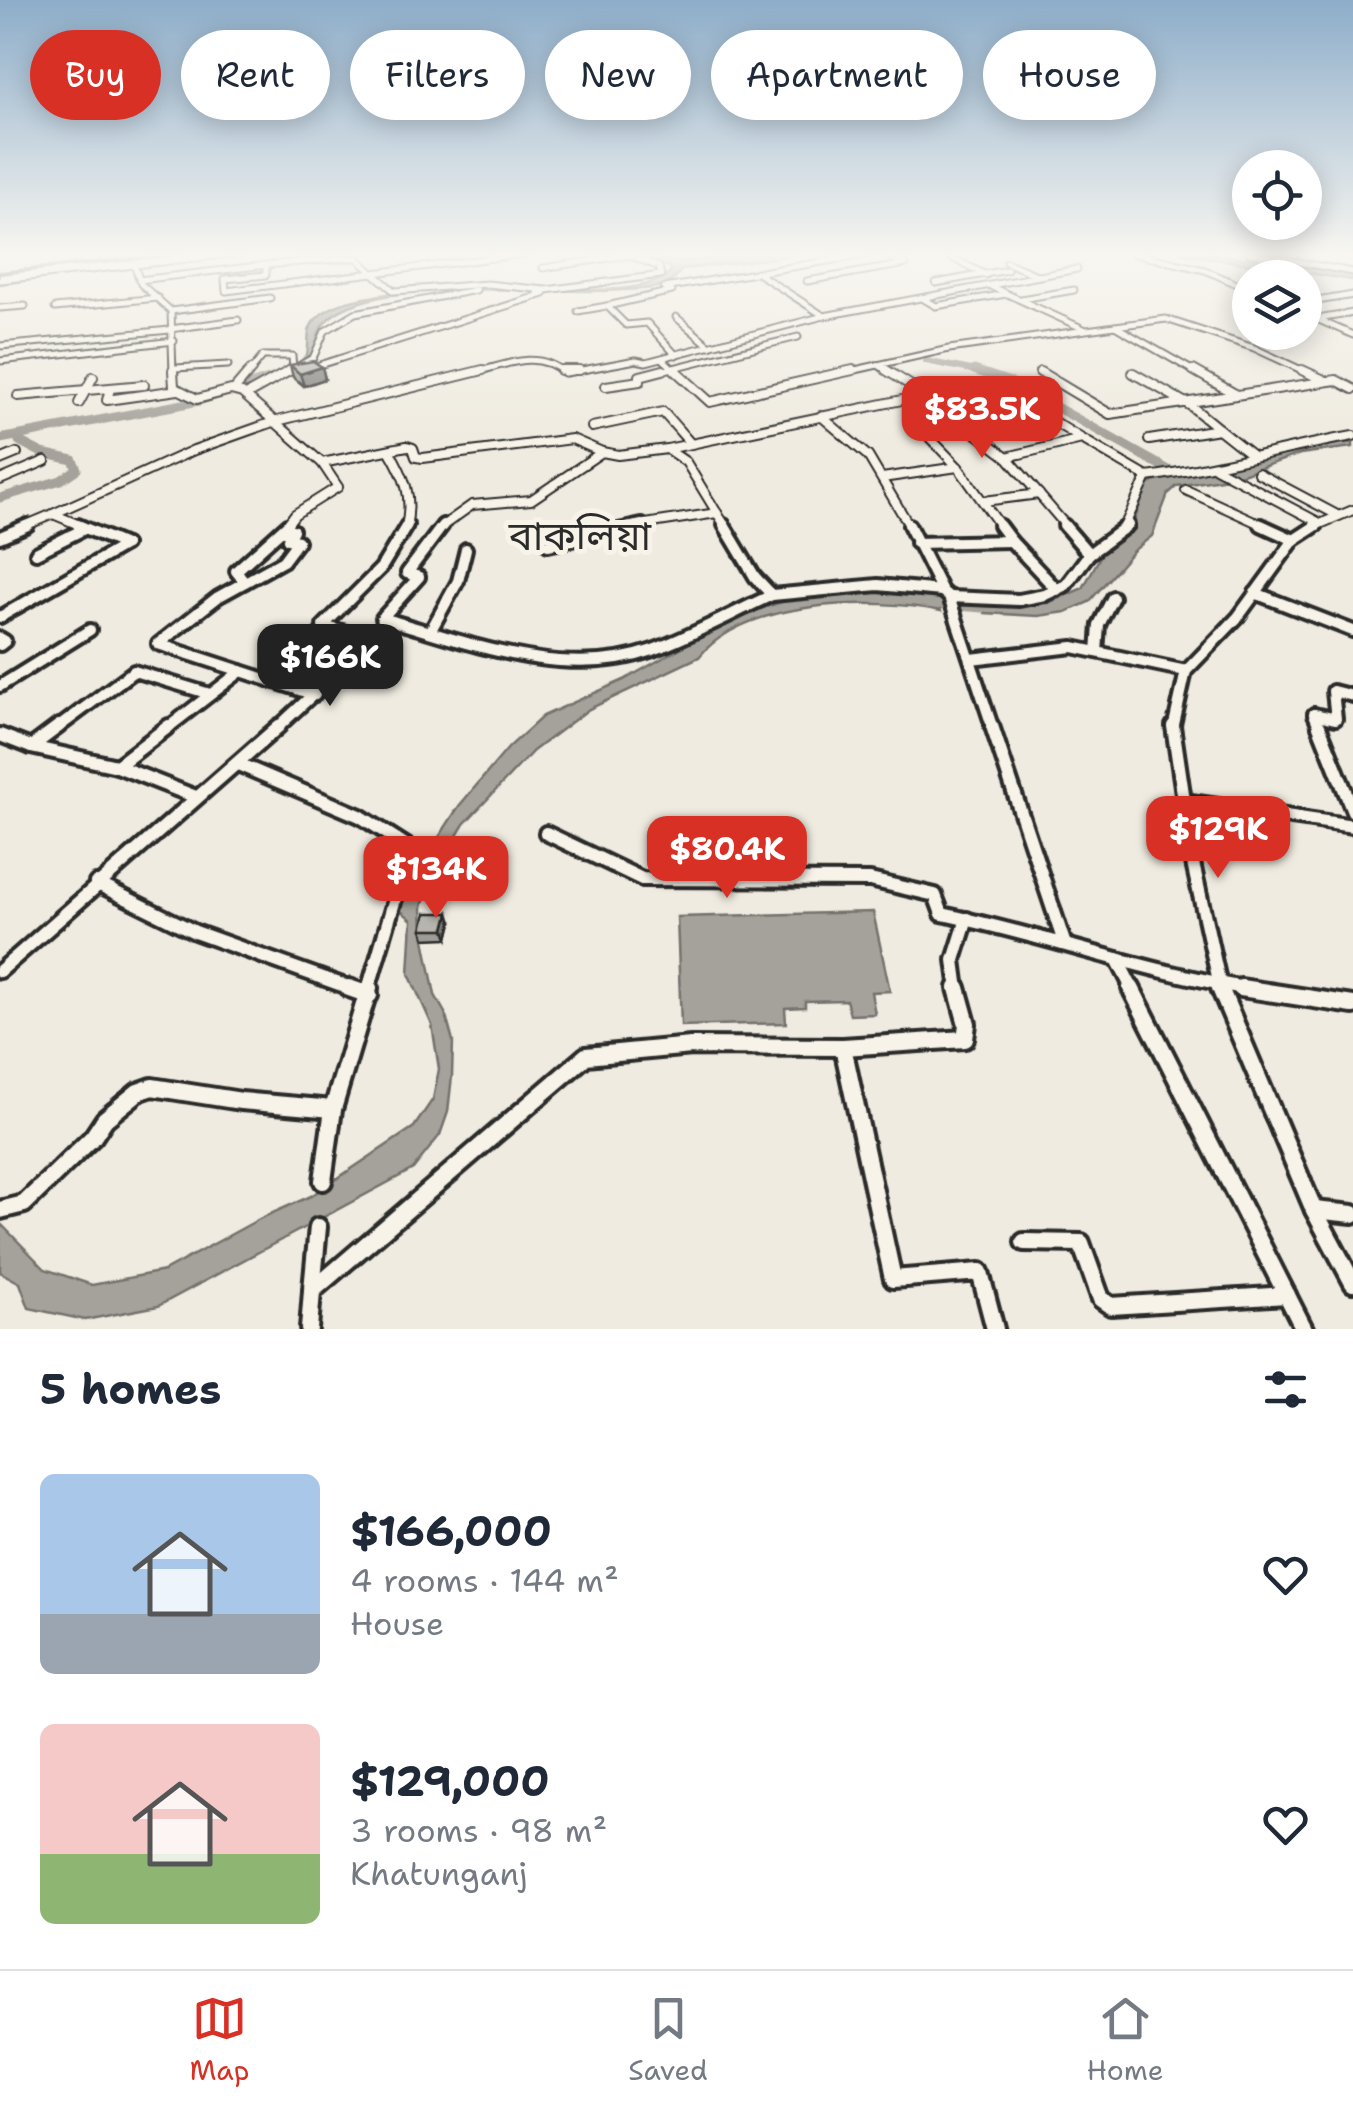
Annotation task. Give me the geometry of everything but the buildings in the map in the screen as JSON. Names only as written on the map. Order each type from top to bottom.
[{"type":"street","points":[[170,315],[173,384],[178,390],[199,399],[234,390],[248,394],[272,422],[322,464],[338,487],[295,514],[236,570],[234,574],[245,582]]},
{"type":"street","points":[[248,394],[293,371],[318,352],[318,342],[327,329],[353,315]]},
{"type":"street","points":[[293,371],[485,315]]},
{"type":"street","points":[[616,315],[626,324],[647,323],[656,338],[676,355]]},
{"type":"street","points":[[0,537],[194,450],[272,422],[530,360],[548,360],[564,374],[636,360],[646,362],[829,315]]},
{"type":"street","points":[[1055,315],[1084,328]]},
{"type":"street","points":[[676,317],[710,346]]},
{"type":"street","points":[[662,359],[710,402],[949,349],[1166,318],[1254,348],[1326,382]]},
{"type":"street","points":[[0,346],[238,320]]},
{"type":"street","points":[[1322,321],[1352,332]]},
{"type":"street","points":[[1112,325],[1236,394]]},
{"type":"street","points":[[606,386],[640,382],[640,376],[798,337]]},
{"type":"street","points":[[0,360],[174,342]]},
{"type":"street","points":[[234,390],[263,356],[292,356],[293,371]]},
{"type":"street","points":[[878,364],[926,394],[1008,457],[1089,554]]},
{"type":"street","points":[[174,368],[228,365]]},
{"type":"street","points":[[1040,372],[1110,414],[1336,380],[1353,389]]},
{"type":"street","points":[[1133,373],[1253,456]]},
{"type":"street","points":[[79,403],[93,377]]},
{"type":"street","points":[[18,396],[144,385]]},
{"type":"street","points":[[110,389],[107,400],[178,390]]},
{"type":"street","points":[[322,464],[410,446],[416,457],[424,458],[572,439],[618,456],[926,394]]},
{"type":"street","points":[[1030,407],[1148,476],[1216,468],[1253,456],[1353,436]]},
{"type":"street","points":[[592,427],[663,412],[691,444]]},
{"type":"street","points":[[821,416],[868,456],[958,620],[1064,942]]},
{"type":"street","points":[[1149,440],[1219,429]]},
{"type":"street","points":[[930,438],[958,467],[1010,540],[1058,590]]},
{"type":"street","points":[[1008,457],[1082,439]]},
{"type":"street","points":[[668,448],[686,462],[755,577],[772,596]]},
{"type":"street","points":[[326,627],[323,625],[385,566],[411,514],[410,485],[389,450]]},
{"type":"street","points":[[602,452],[529,501],[500,507],[485,503],[446,520],[407,573],[419,577],[382,617],[516,655],[552,661],[590,661],[650,652],[772,596],[827,586],[902,586],[947,597],[1019,600],[1066,586],[1089,554],[1129,524],[1148,476]]},
{"type":"street","points":[[0,460],[17,453]]},
{"type":"street","points":[[0,480],[45,461]]},
{"type":"street","points":[[882,478],[958,467]]},
{"type":"street","points":[[1216,468],[1320,523]]},
{"type":"street","points":[[1258,473],[1337,515]]},
{"type":"street","points":[[1186,490],[1294,540]]},
{"type":"street","points":[[984,501],[1039,494]]},
{"type":"street","points":[[1353,510],[1320,523],[1294,540],[1238,618],[1186,671],[1173,726],[1218,984],[1314,1210],[1353,1283]]},
{"type":"street","points":[[548,545],[604,531],[717,513]]},
{"type":"street","points":[[0,616],[125,545],[53,514]]},
{"type":"street","points":[[36,553],[84,530]]},
{"type":"street","points":[[282,530],[294,531],[288,540],[298,542],[282,561],[218,597],[158,644],[315,695]]},
{"type":"street","points":[[916,543],[1010,540]]},
{"type":"street","points":[[430,630],[458,581],[466,549]]},
{"type":"street","points":[[1255,593],[1353,630]]},
{"type":"street","points":[[1098,652],[1099,625],[1113,597]]},
{"type":"street","points":[[0,971],[96,883],[238,764],[392,622]]},
{"type":"street","points":[[326,627],[372,639]]},
{"type":"street","points":[[272,681],[326,627]]},
{"type":"street","points":[[0,686],[90,630]]},
{"type":"street","points":[[971,659],[1073,648],[1186,671]]},
{"type":"street","points":[[116,766],[241,671]]},
{"type":"street","points":[[31,747],[130,672],[168,679],[210,694]]},
{"type":"street","points":[[1353,696],[1333,692],[1336,718],[1314,714],[1353,812]]},
{"type":"street","points":[[2,737],[116,766],[196,797]]},
{"type":"street","points":[[238,764],[367,820],[410,848],[333,1108],[323,1181]]},
{"type":"street","points":[[1184,801],[1353,826]]},
{"type":"street","points":[[546,832],[642,879],[870,880],[912,886],[935,895],[942,914],[1218,984],[1353,1005]]},
{"type":"street","points":[[96,883],[195,932],[369,996]]},
{"type":"street","points":[[312,1291],[586,1056],[691,1046],[843,1048],[964,1040],[968,1028],[954,974],[954,952],[966,918]]},
{"type":"street","points":[[1117,958],[1304,1329]]},
{"type":"street","points":[[843,1048],[893,1279],[980,1272],[995,1329]]},
{"type":"street","points":[[0,1210],[24,1204],[94,1137],[104,1119],[138,1092],[152,1087],[241,1102],[333,1108]]},
{"type":"street","points":[[1314,1210],[1353,1214]]},
{"type":"street","points":[[308,1329],[318,1227]]},
{"type":"street","points":[[1024,1242],[1081,1243],[1102,1299],[1111,1306],[1286,1295]]},
{"type":"shaded area","points":[[336,315],[320,329],[312,356],[296,366],[307,355],[309,332],[316,319]]},
{"type":"shaded area","points":[[1353,442],[1353,447],[1300,454],[1234,477],[1177,486],[1168,494],[1152,536],[1133,551],[1089,602],[1066,612],[1038,616],[985,613],[980,603],[1048,603],[1083,588],[1108,542],[1134,522],[1147,485],[1175,472],[1214,470],[1281,450]]},
{"type":"shaded area","points":[[881,590],[937,596],[941,611],[847,604],[779,613],[747,623],[720,638],[699,657],[589,709],[533,751],[464,824],[430,881],[422,907],[435,995],[453,1041],[452,1076],[448,1112],[440,1135],[413,1169],[158,1306],[85,1320],[29,1308],[20,1283],[0,1272],[0,1223],[45,1269],[92,1285],[164,1271],[261,1218],[311,1196],[414,1127],[433,1099],[439,1069],[432,1025],[409,974],[412,920],[401,911],[401,901],[425,868],[430,851],[459,806],[509,747],[543,716],[624,680],[737,616],[788,600]]},
{"type":"shaded area","points":[[873,912],[890,991],[871,992],[875,1014],[850,1015],[846,1000],[805,1001],[805,1007],[785,1008],[786,1023],[681,1026],[677,917]]},
{"type":"waterway","points":[[926,361],[978,372]]},
{"type":"waterway","points":[[974,370],[978,372]]},
{"type":"waterway","points":[[978,372],[986,373]]},
{"type":"waterway","points":[[978,372],[1013,383],[1183,478]]},
{"type":"waterway","points":[[0,439],[199,401],[272,378]]},
{"type":"waterway","points":[[0,498],[61,480],[77,469],[73,460],[42,453],[19,441]]},
{"type":"waterway","points":[[925,602],[982,607]]},
{"type":"district","name":"বাকলিয়া","points":[[580,536]]}]
